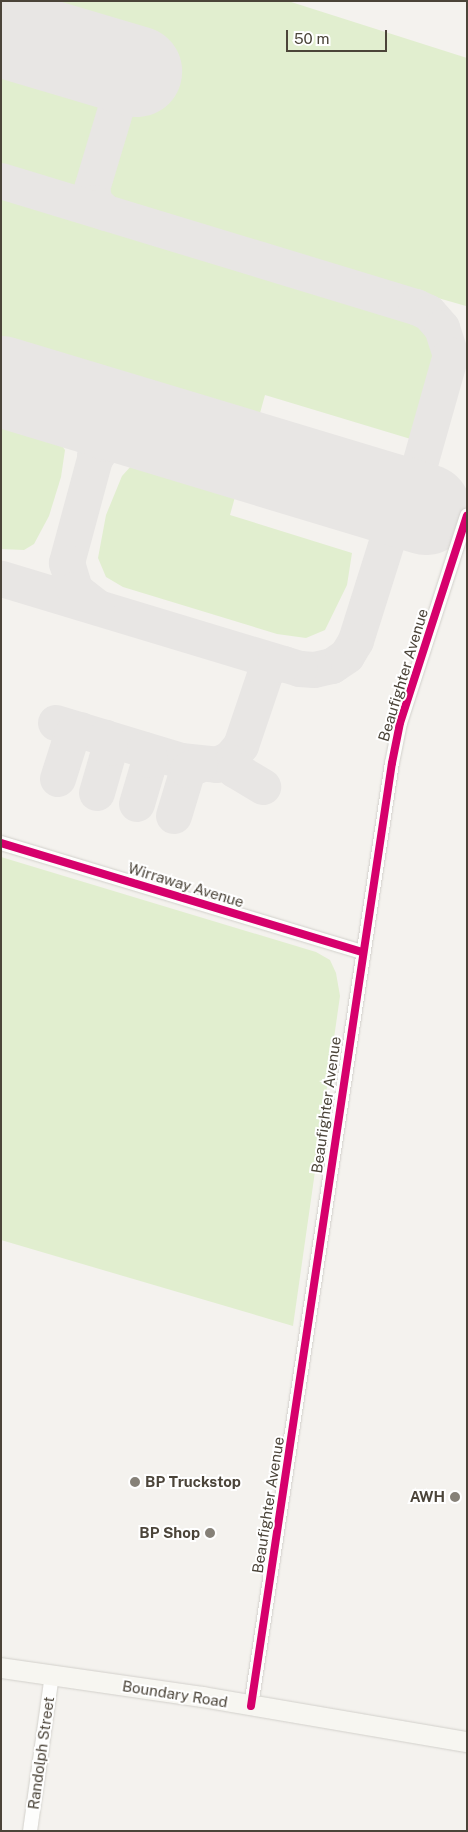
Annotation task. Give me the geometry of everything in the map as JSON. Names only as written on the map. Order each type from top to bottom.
[{"type":"main road","name":"Boundary Road","points":[[1,1668],[251,1706],[467,1742]]},
{"type":"street","name":"Beaufighter Avenue","points":[[251,1706],[307,1348],[362,952],[400,723],[467,516]]},
{"type":"street","name":"Wirraway Avenue","points":[[1,844],[362,952]]},
{"type":"street","name":"Randolph Street","points":[[30,1831],[52,1675]]},
{"type":"green space","points":[[13,1],[288,1],[467,58],[466,306],[119,207],[110,202],[105,195],[104,178],[147,41]]},
{"type":"green space","points":[[1,65],[100,98],[104,116],[86,173],[79,185],[63,188],[1,170]]},
{"type":"green space","points":[[1,192],[422,321],[438,340],[441,361],[418,437],[414,440],[265,395],[257,424],[1,347]]},
{"type":"green space","points":[[1,415],[50,430],[65,450],[61,477],[49,516],[34,544],[24,550],[1,549]]},
{"type":"green space","points":[[146,458],[238,486],[230,515],[352,553],[347,585],[325,630],[306,638],[277,634],[123,587],[106,577],[98,558],[106,515],[122,476],[132,465],[142,463]]},
{"type":"green space","points":[[1,857],[316,952],[330,960],[336,973],[340,996],[293,1326],[1,1240]]},
{"type":"taxiway","points":[[44,43],[104,65],[118,82],[119,99],[92,189],[95,203],[106,213]]},
{"type":"taxiway","points":[[1,181],[416,307],[429,313],[442,328],[451,355],[414,486],[395,517],[356,641],[347,656],[332,666],[314,670],[300,669],[1,579]]},
{"type":"taxiway","points":[[1,382],[69,404],[82,413],[93,429],[96,444],[95,459],[67,563],[75,590],[97,607]]},
{"type":"taxiway","points":[[95,459],[105,444],[116,434],[144,428],[254,458]]},
{"type":"taxiway","points":[[275,464],[387,495],[407,488],[417,475]]},
{"type":"taxiway","points":[[56,723],[181,761],[217,765],[230,759],[241,746],[266,672],[275,665],[284,664]]},
{"type":"taxiway","points":[[58,779],[72,735],[81,730]]},
{"type":"taxiway","points":[[97,793],[110,748],[106,738]]},
{"type":"taxiway","points":[[137,804],[150,760],[145,750]]},
{"type":"taxiway","points":[[234,756],[232,763],[235,770],[263,787]]},
{"type":"taxiway","points":[[174,816],[188,770],[200,765]]},
{"type":"runway","points":[[1,31],[136,71]]},
{"type":"runway","points":[[1,381],[425,509]]},
{"type":"cycle path","points":[[251,1706],[392,763],[400,723],[467,516]]},
{"type":"cycle path","points":[[1,843],[362,952]]},
{"type":"place","name":"BP Truckstop","points":[[135,1482]]},
{"type":"place","name":"AWH","points":[[455,1497]]},
{"type":"place","name":"BP Shop","points":[[210,1533]]}]
